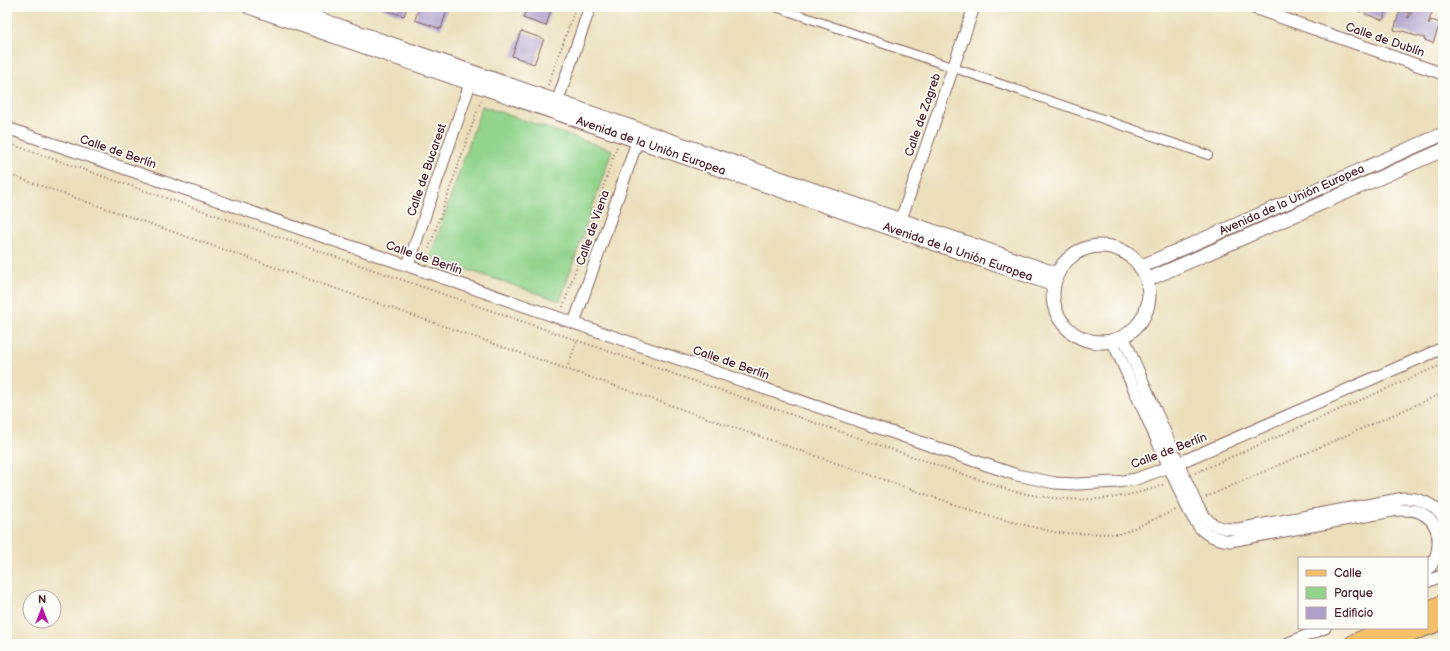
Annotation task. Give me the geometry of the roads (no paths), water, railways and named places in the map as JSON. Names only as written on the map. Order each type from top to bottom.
[{"type":"highway","points":[[1428,612],[1443,605]]},
{"type":"highway","points":[[1355,644],[1390,629]]},
{"type":"main road","points":[[1428,627],[1443,620]]},
{"type":"main road","points":[[1385,644],[1422,629]]},
{"type":"street","name":"Avenida de la Unión Europea","points":[[249,7],[470,84],[556,107],[1055,280]]},
{"type":"street","name":"Avenida de la Unión Europea","points":[[286,7],[544,97],[556,107],[637,142],[899,225]]},
{"type":"street","points":[[556,107],[590,7]]},
{"type":"street","points":[[776,7],[1208,155]]},
{"type":"street","name":"Calle de Zagreb","points":[[899,225],[974,7]]},
{"type":"street","name":"Calle de Dublín","points":[[1251,7],[1443,74]]},
{"type":"street","name":"Calle de Bucarest","points":[[408,265],[470,84]]},
{"type":"street","name":"Calle de Berlín","points":[[7,128],[1017,475],[1055,482],[1097,483],[1136,479],[1179,463],[1443,348]]},
{"type":"street","name":"Avenida de la Unión Europea","points":[[1140,267],[1443,134]]},
{"type":"street","name":"Calle de Viena","points":[[574,324],[637,142]]},
{"type":"street","name":"Avenida de la Unión Europea","points":[[1147,280],[1443,150]]},
{"type":"street","points":[[1092,246],[1107,246],[1122,251],[1135,260],[1140,267],[1145,273],[1149,288],[1148,304],[1142,318],[1132,330],[1117,338],[1103,342],[1087,340],[1072,333],[1061,322],[1054,307],[1052,292],[1055,280],[1064,262],[1077,252],[1092,246]]},
{"type":"street","points":[[1117,338],[1179,463],[1180,479],[1196,524],[1202,531],[1219,540],[1230,541],[1398,510],[1412,510],[1423,514],[1431,520],[1439,540],[1438,551],[1434,561],[1428,570]]},
{"type":"street","points":[[1117,338],[1168,467],[1180,479],[1205,519],[1211,524],[1219,528],[1229,530],[1238,529],[1404,498],[1413,498],[1431,504],[1443,517]]},
{"type":"street","points":[[1428,582],[1443,575]]},
{"type":"street","points":[[1286,644],[1323,629]]}]
